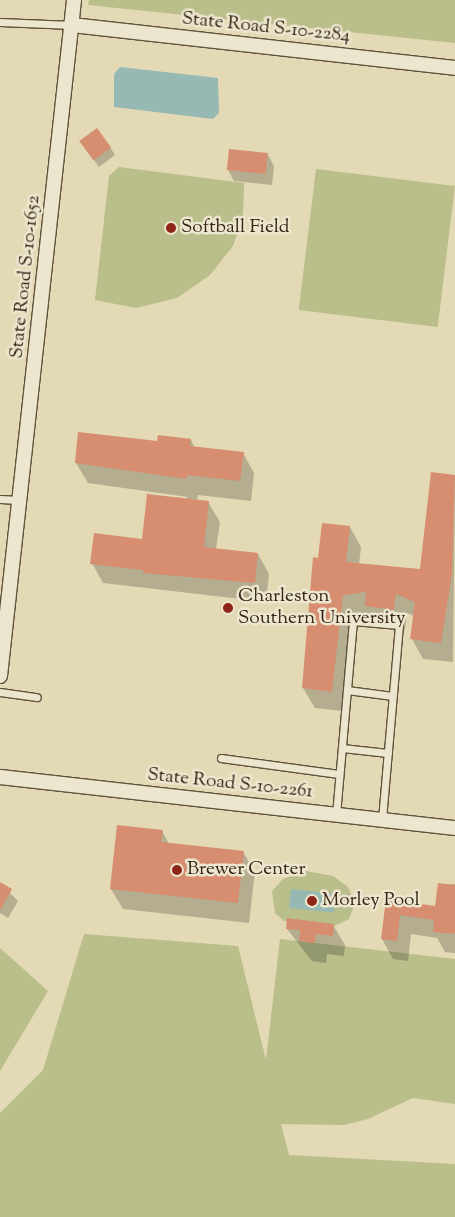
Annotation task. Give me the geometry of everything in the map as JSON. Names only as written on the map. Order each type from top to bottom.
[{"type":"street","name":"State Road S-10-1652","points":[[0,676],[74,0]]},
{"type":"street","name":"State Road S-10-2284","points":[[72,25],[455,68]]},
{"type":"street","name":"State Road S-10-2261","points":[[0,777],[455,828]]},
{"type":"lane","points":[[0,22],[72,25]]},
{"type":"lane","points":[[0,498],[19,500]]},
{"type":"lane","points":[[336,815],[353,621],[399,626],[382,820]]},
{"type":"lane","points":[[347,690],[393,696]]},
{"type":"lane","points":[[0,692],[37,697]]},
{"type":"lane","points":[[342,748],[388,753]]},
{"type":"lane","points":[[222,758],[339,774]]},
{"type":"green space","points":[[89,0],[455,0],[455,43],[88,5]]},
{"type":"green space","name":"Softball Field","points":[[119,167],[244,183],[243,217],[233,246],[210,275],[177,298],[136,308],[95,300],[109,176]]},
{"type":"green space","points":[[316,169],[455,186],[438,327],[299,310]]},
{"type":"green space","points":[[306,871],[333,876],[348,887],[355,903],[349,919],[334,926],[284,921],[275,913],[272,891],[283,879]]},
{"type":"green space","points":[[84,934],[238,946],[266,1060],[280,939],[455,959],[455,1104],[413,1098],[368,1119],[344,1125],[281,1124],[289,1155],[455,1164],[455,1217],[0,1217],[0,1113],[43,1070]]},
{"type":"green space","points":[[0,948],[48,991],[0,1071]]},
{"type":"water","points":[[120,67],[218,78],[219,113],[213,119],[114,107],[114,74]]},
{"type":"water","name":"Morley Pool","points":[[291,889],[336,894],[334,913],[289,908]]},
{"type":"building","points":[[97,128],[111,147],[93,160],[79,141]]},
{"type":"building","points":[[229,149],[268,153],[266,174],[227,170]]},
{"type":"building","points":[[78,432],[157,441],[158,435],[191,439],[190,446],[244,452],[240,481],[187,475],[187,479],[75,463]]},
{"type":"building","points":[[431,472],[455,475],[452,574],[441,643],[410,639],[415,602],[396,594],[394,610],[365,606],[366,592],[343,595],[332,692],[302,688],[313,557],[318,558],[322,523],[350,526],[346,562],[420,569]]},
{"type":"building","points":[[147,494],[209,501],[204,547],[258,553],[255,583],[143,573],[143,570],[90,564],[94,533],[142,539]]},
{"type":"building","name":"Brewer Center","points":[[117,825],[163,830],[161,842],[244,851],[238,903],[110,889]]},
{"type":"building","points":[[0,882],[12,889],[0,910]]},
{"type":"building","points":[[438,883],[455,885],[455,934],[433,932],[434,920],[400,915],[397,941],[381,939],[386,899],[435,906]]},
{"type":"building","points":[[287,918],[334,924],[333,936],[316,934],[315,943],[299,941],[300,930],[286,929]]},
{"type":"place","name":"Softball Field","points":[[171,228]]},
{"type":"place","name":"Charleston Southern University","points":[[228,608]]},
{"type":"place","name":"Brewer Center","points":[[177,870]]},
{"type":"place","name":"Morley Pool","points":[[312,901]]}]
